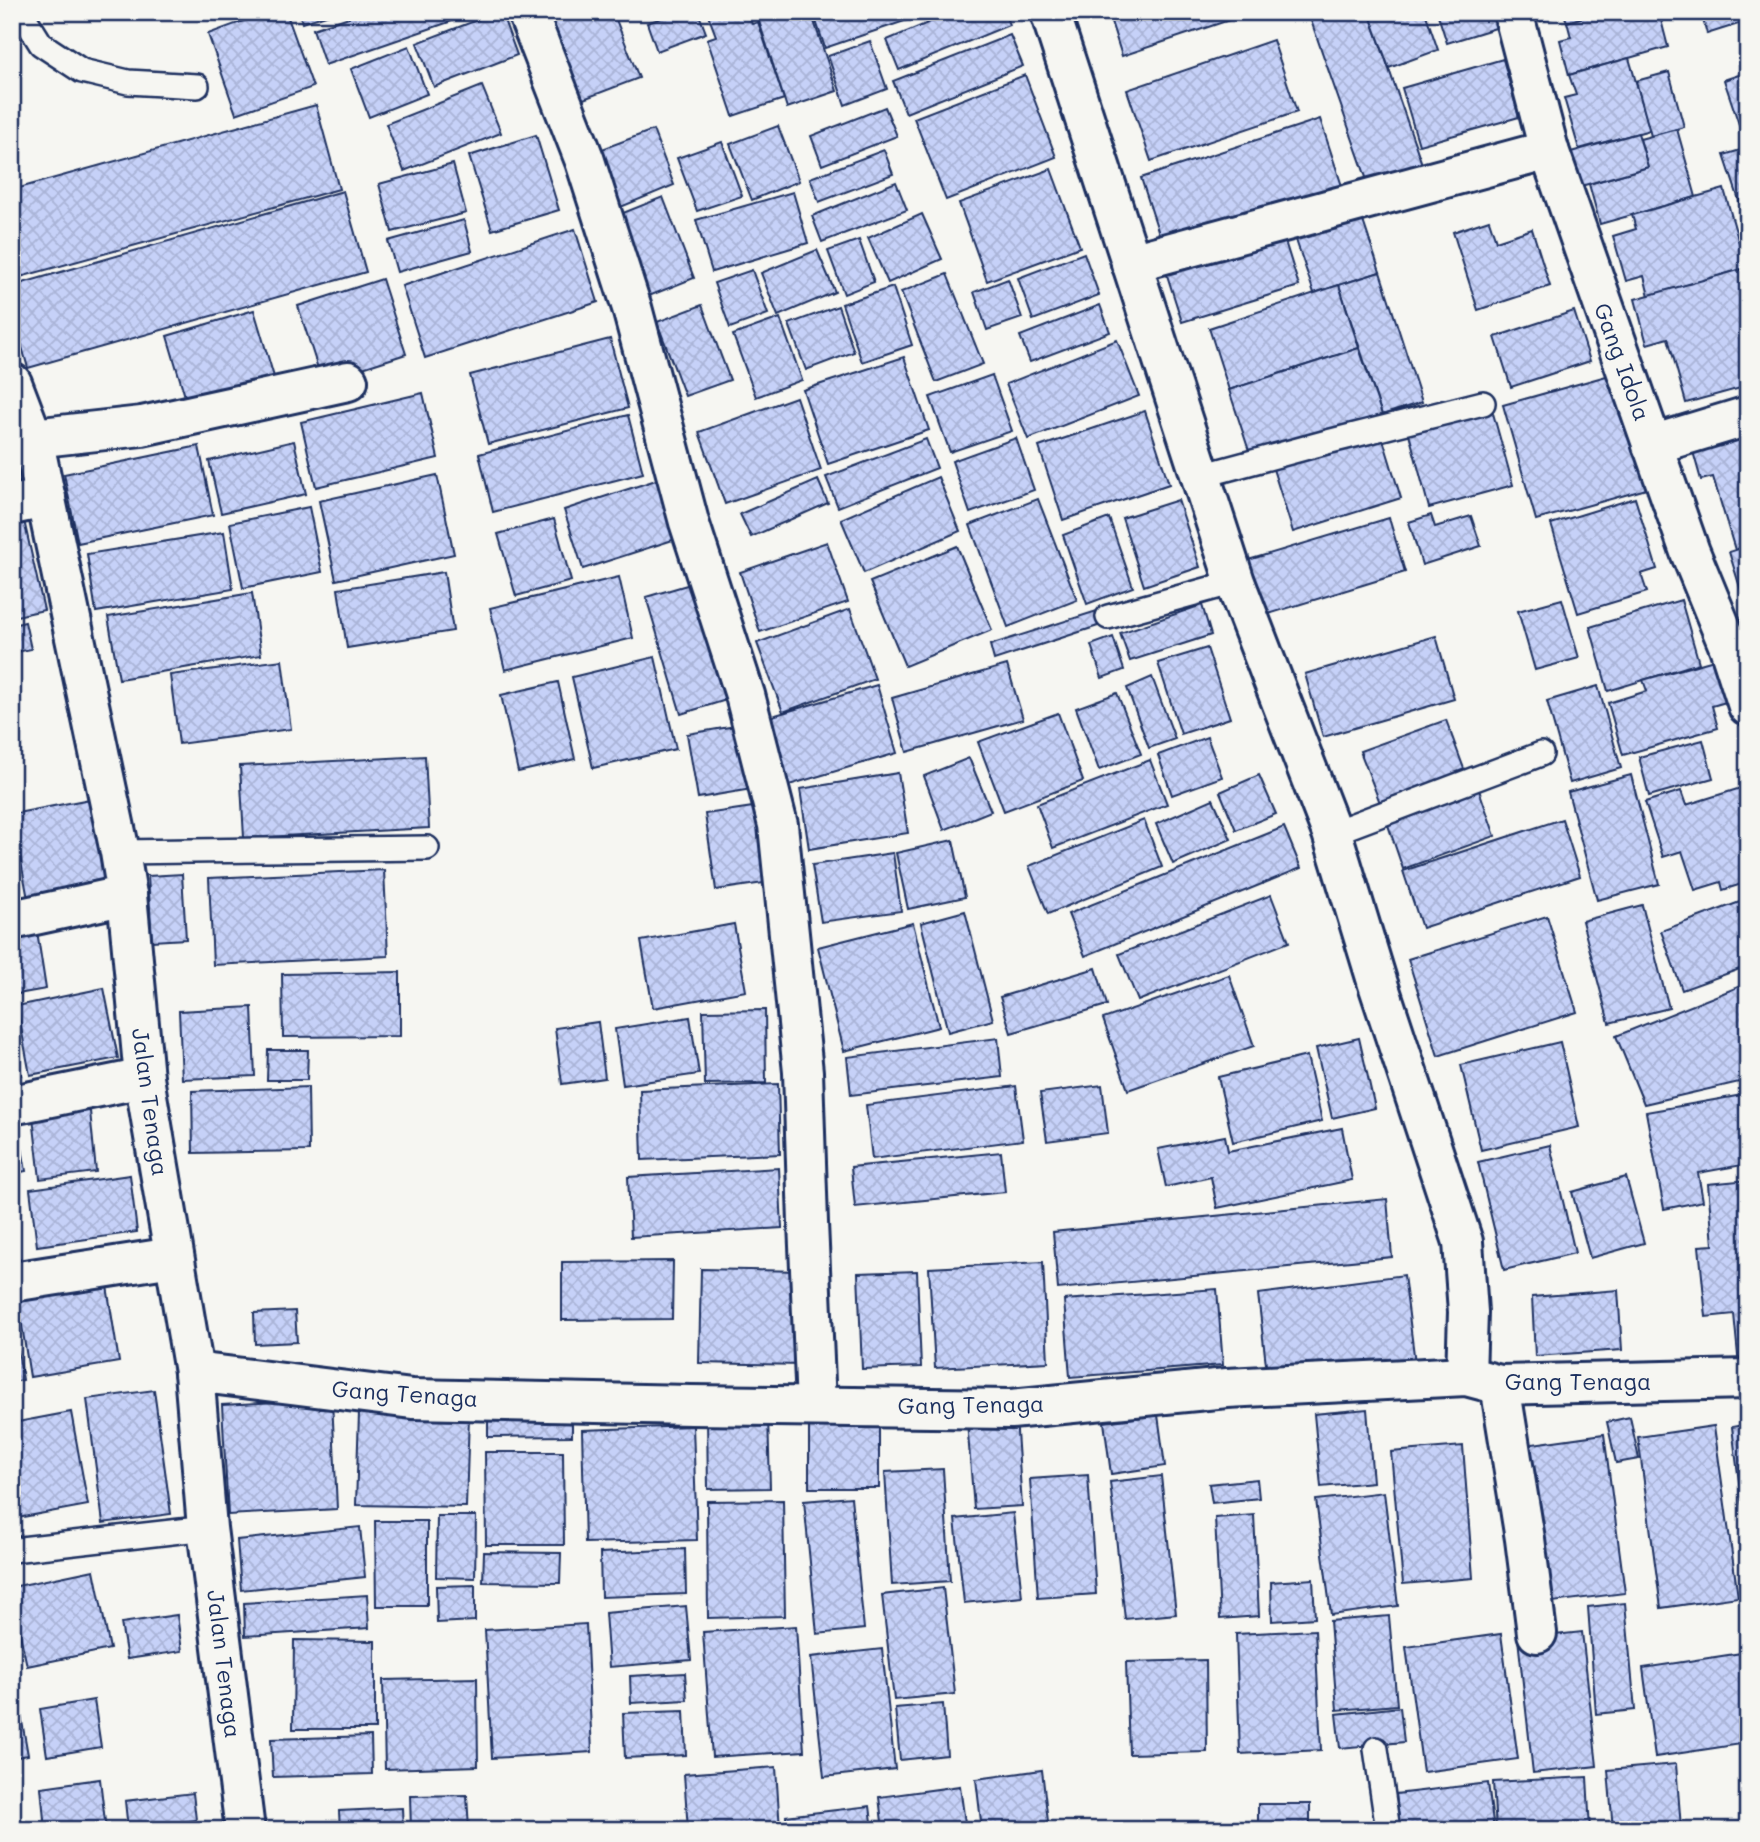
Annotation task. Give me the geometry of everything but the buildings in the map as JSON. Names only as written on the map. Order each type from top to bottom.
[{"type":"street","points":[[527,12],[584,161],[632,308],[689,522],[745,695],[778,825],[803,1072],[816,1405]]},
{"type":"street","points":[[1050,12],[1235,582],[1332,833],[1377,981],[1463,1242],[1468,1312],[1525,1539],[1536,1633]]},
{"type":"street","name":"Gang Idola","points":[[1513,12],[1549,150],[1689,552],[1729,648],[1748,706]]},
{"type":"street","points":[[1131,263],[1549,150]]},
{"type":"street","points":[[33,438],[142,426],[348,381]]},
{"type":"street","name":"Jalan Tenaga","points":[[12,383],[33,438],[29,502],[120,852],[127,895],[144,1078],[194,1372],[207,1528],[245,1830]]},
{"type":"street","points":[[1652,445],[1748,416]]},
{"type":"street","points":[[12,920],[127,895]]},
{"type":"street","points":[[12,1104],[144,1078]]},
{"type":"street","points":[[12,1282],[173,1257]]},
{"type":"street","name":"Gang Tenaga","points":[[194,1372],[412,1399],[1011,1409],[1227,1388],[1483,1380],[1748,1379]]},
{"type":"lane","points":[[21,12],[41,44],[82,71],[128,82],[197,86]]},
{"type":"lane","points":[[1201,476],[1483,403]]},
{"type":"lane","points":[[1108,617],[1235,582]]},
{"type":"lane","points":[[1332,833],[1541,754]]},
{"type":"lane","points":[[120,852],[426,848]]},
{"type":"lane","points":[[12,1550],[207,1528]]},
{"type":"lane","points":[[1376,1749],[1388,1830]]}]
